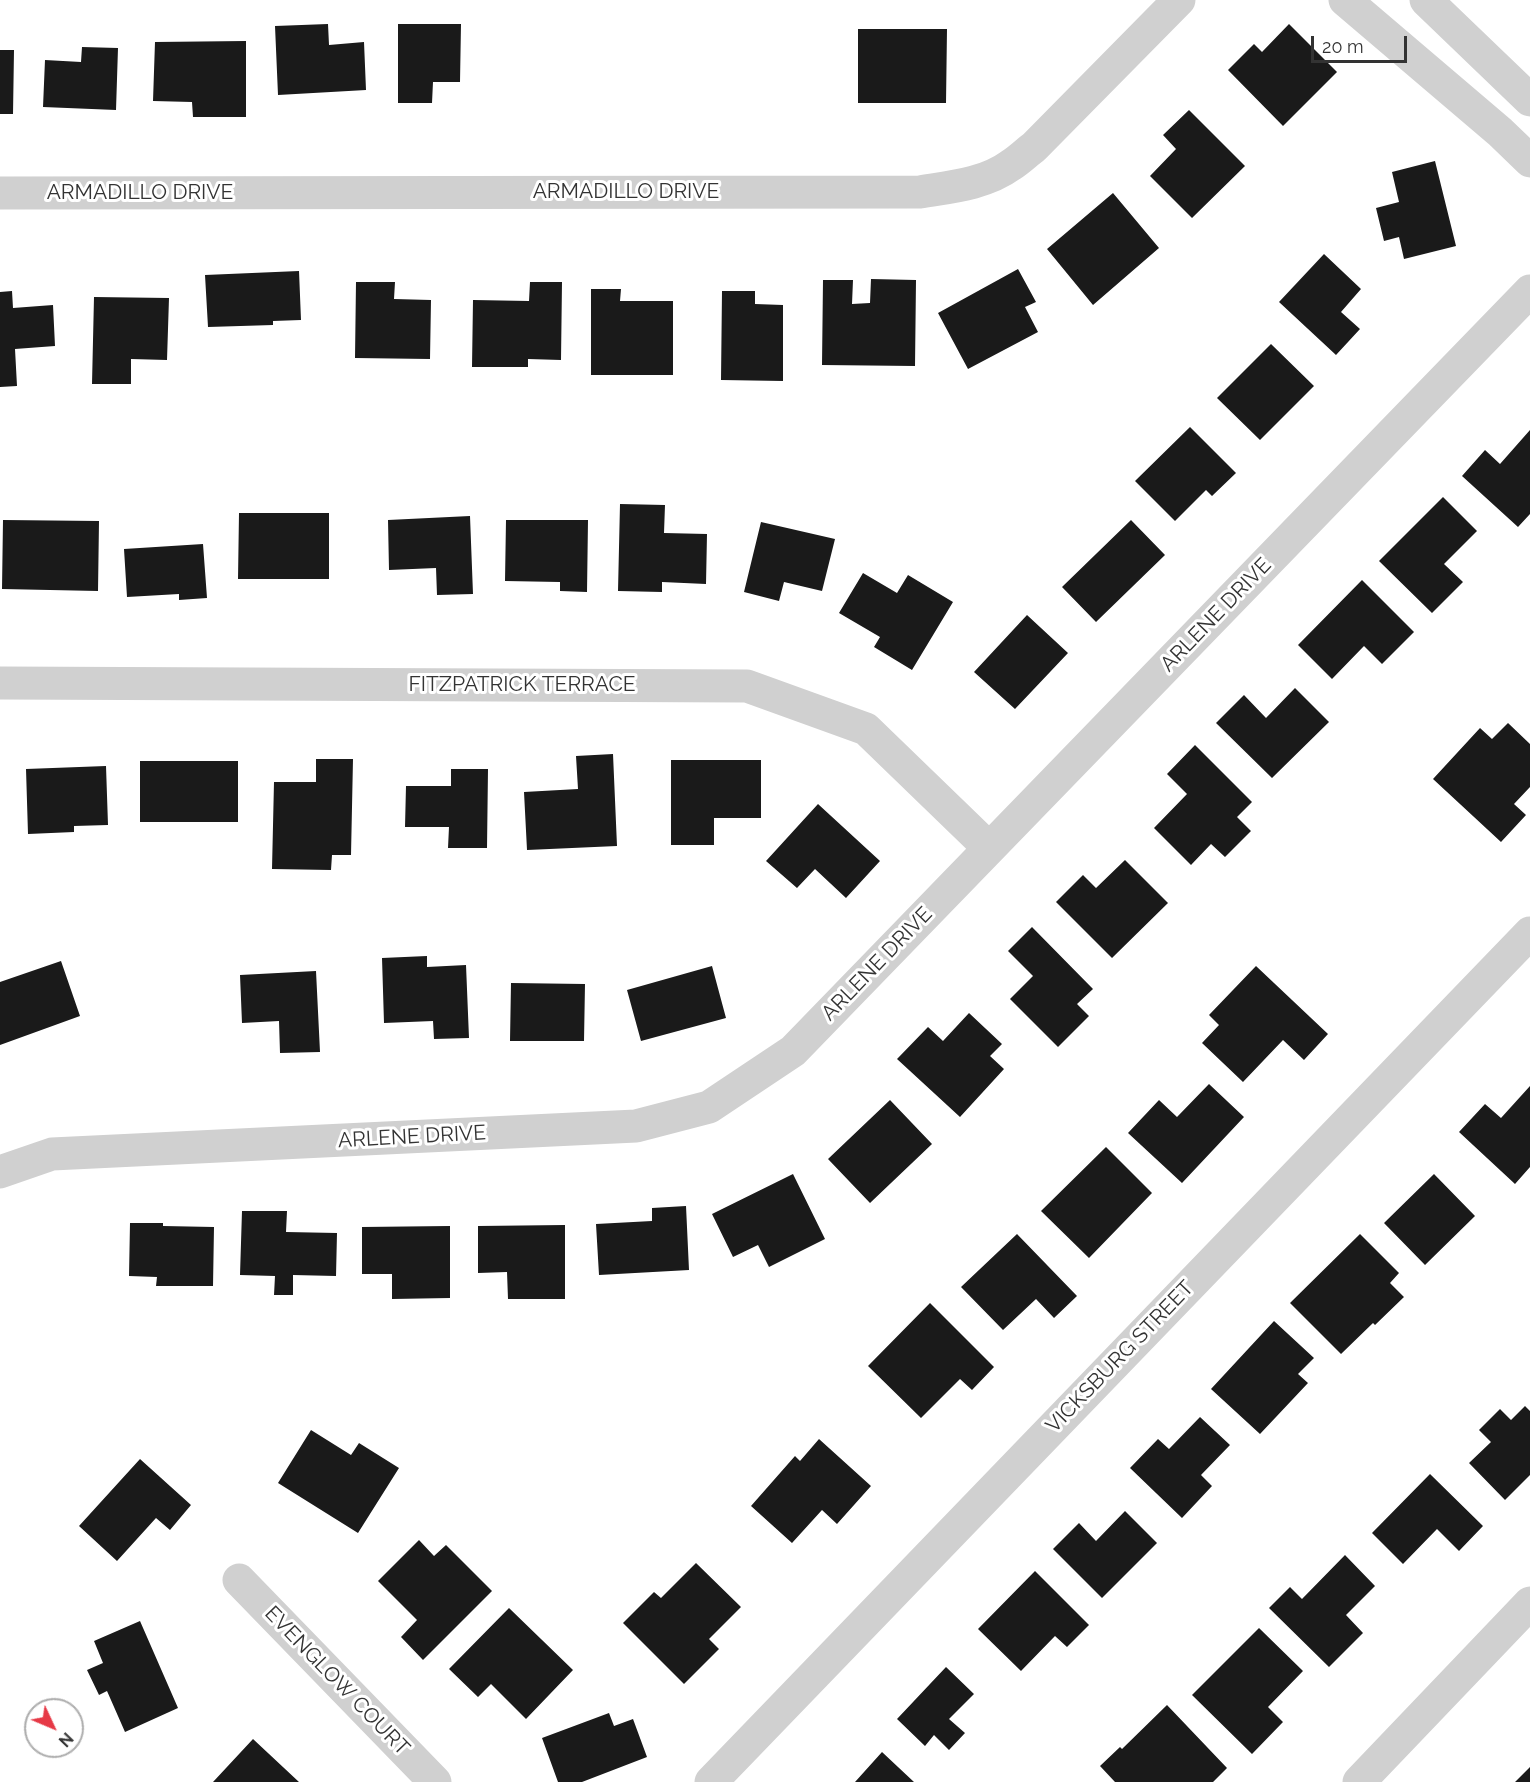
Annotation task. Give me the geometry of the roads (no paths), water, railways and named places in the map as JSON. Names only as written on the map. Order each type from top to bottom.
[{"type":"street","name":"ARMADILLO DRIVE","points":[[0,193],[920,192],[959,186],[988,177],[1011,166],[1034,147],[1179,0]]},
{"type":"street","points":[[1345,0],[1500,132],[1530,161]]},
{"type":"street","points":[[1426,0],[1530,100]]},
{"type":"street","name":"ARLENE DRIVE","points":[[0,1172],[52,1154],[636,1126],[709,1107],[793,1051],[1530,291]]},
{"type":"street","name":"FITZPATRICK TERRACE","points":[[0,683],[747,686],[866,729],[989,848]]},
{"type":"street","name":"VICKSBURG STREET","points":[[711,1782],[1530,933]]},
{"type":"street","name":"EVENGLOW COURT","points":[[239,1580],[435,1782]]},
{"type":"street","points":[[1359,1782],[1530,1603]]}]
